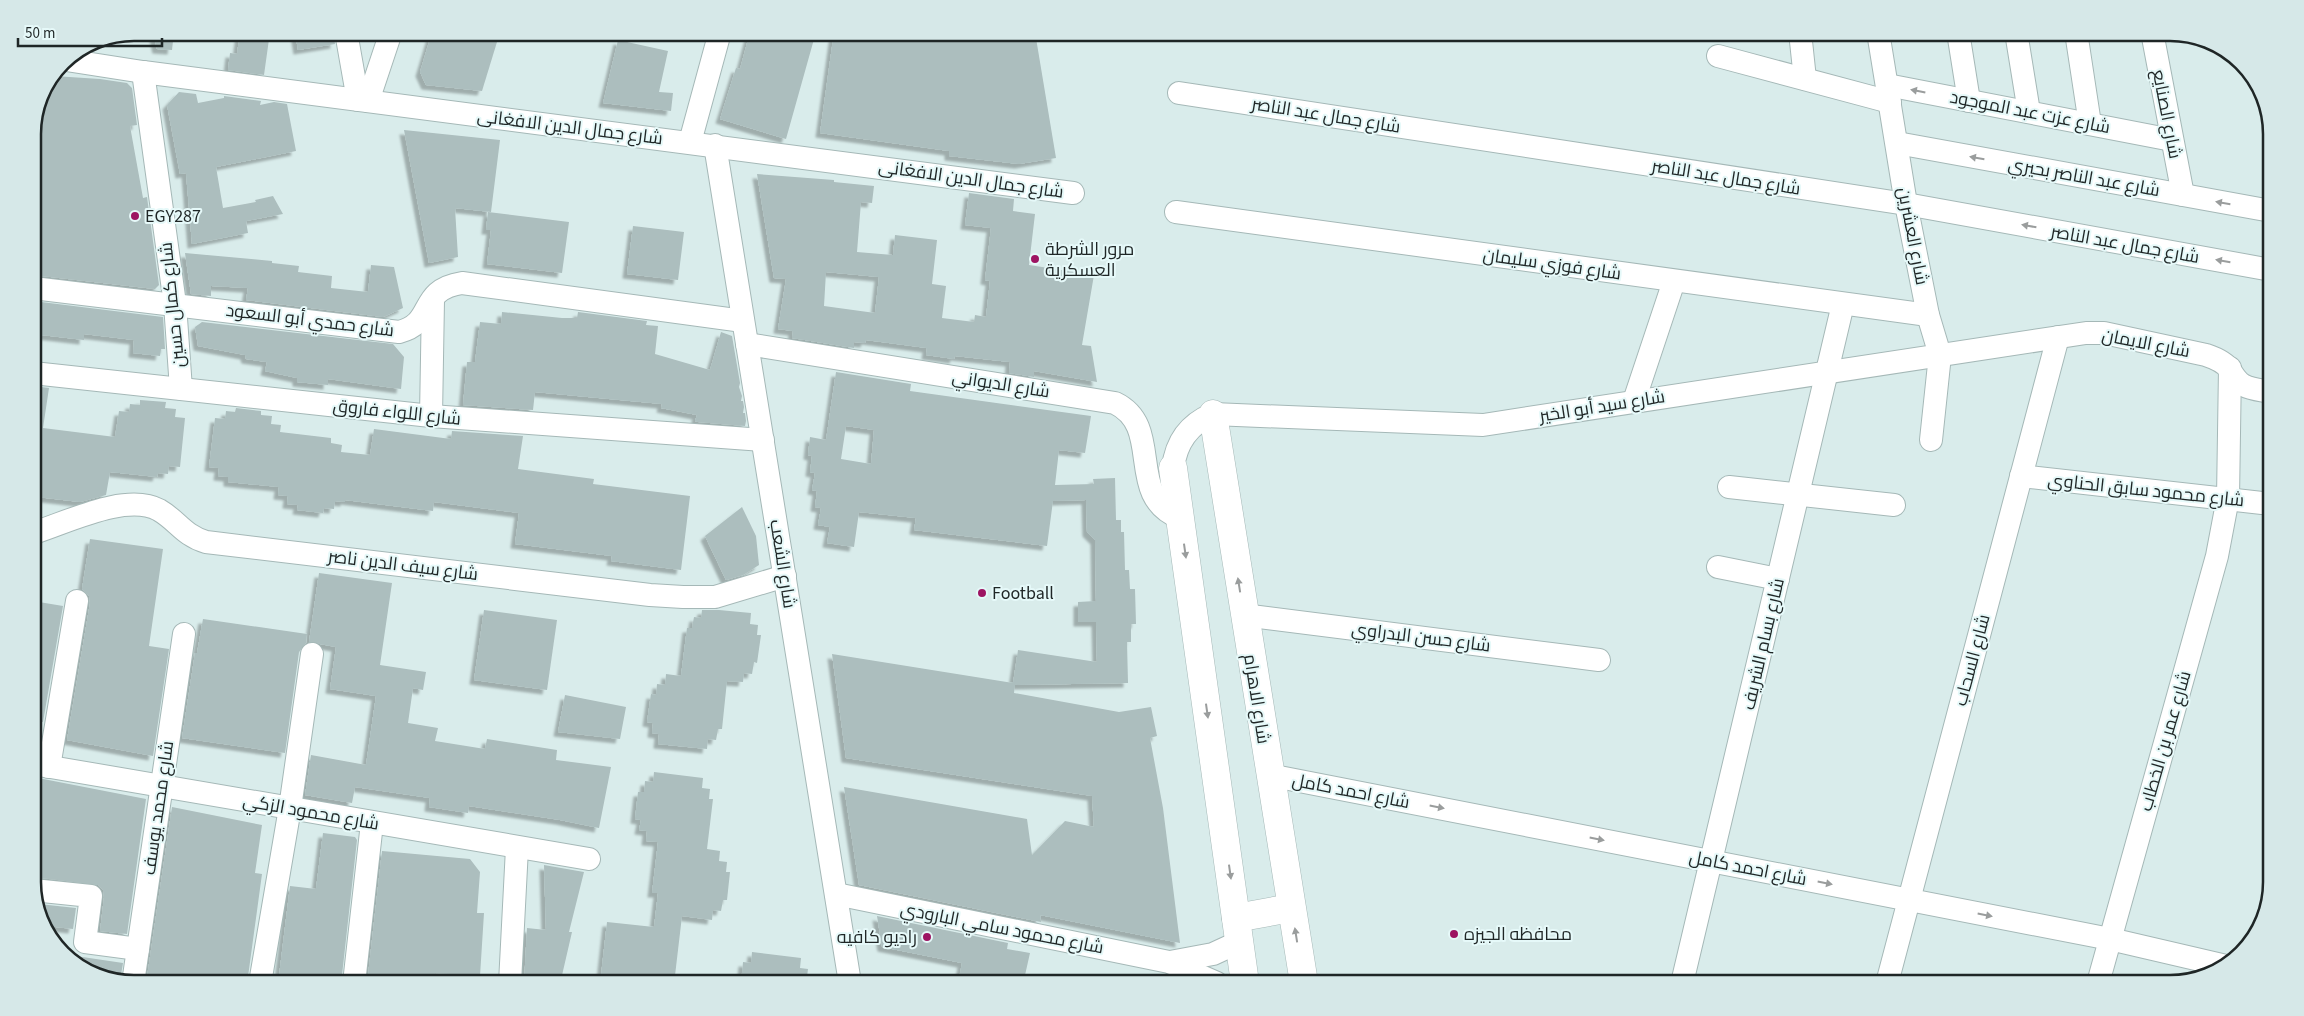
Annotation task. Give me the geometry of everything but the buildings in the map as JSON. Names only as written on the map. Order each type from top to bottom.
[{"type":"main road","name":"شارع الاهرام","points":[[1213,414],[1243,615],[1302,975]]},
{"type":"main road","points":[[1173,468],[1244,975]]},
{"type":"main road","points":[[1238,930],[1291,908]]},
{"type":"street","points":[[348,41],[363,100]]},
{"type":"street","points":[[690,142],[718,41]]},
{"type":"street","points":[[1801,41],[1805,79]]},
{"type":"street","name":"شارع العشرين","points":[[1880,41],[1906,204],[1928,315],[1940,355],[1931,440]]},
{"type":"street","points":[[1959,41],[1969,100]]},
{"type":"street","points":[[2017,41],[2029,112]]},
{"type":"street","points":[[2077,41],[2090,124]]},
{"type":"street","name":"شارع الصنايع","points":[[2154,41],[2183,195]]},
{"type":"street","points":[[363,100],[381,43]]},
{"type":"street","name":"شارع عزت عبد الموجود","points":[[1718,56],[1805,79],[1889,94],[1969,100],[2172,140]]},
{"type":"street","name":"شارع جمال الدين الافغانى","points":[[76,62],[143,72],[1073,193]]},
{"type":"street","name":"شارع كمال حسين","points":[[143,72],[175,304],[181,389]]},
{"type":"street","name":"شارع جمال عبد الناصر","points":[[1179,93],[1906,204],[2263,269]]},
{"type":"street","name":"شارع عبد الناصر بحيري","points":[[1897,143],[2263,210]]},
{"type":"street","name":"شارع الشعب","points":[[715,145],[849,975]]},
{"type":"street","name":"شارع فوزي سليمان","points":[[1176,212],[1928,315]]},
{"type":"street","points":[[1634,400],[1674,281]]},
{"type":"street","points":[[431,416],[433,296],[441,289],[462,283],[743,321]]},
{"type":"street","name":"شارع حمدي أبو السعود","points":[[41,289],[399,332],[410,329],[418,323],[433,296]]},
{"type":"street","name":"شارع بسام الشريف","points":[[1684,975],[1843,304]]},
{"type":"street","name":"شارع الايمان","points":[[2058,337],[2086,333],[2104,333],[2206,355],[2230,368],[2234,377],[2242,384],[2263,390]]},
{"type":"street","name":"شارع سيد أبو الخير","points":[[1213,414],[1483,425],[1634,400],[2058,337]]},
{"type":"street","name":"شارع السحاب","points":[[1889,975],[2058,337]]},
{"type":"street","name":"شارع الديواني","points":[[747,344],[1115,403],[1130,412],[1140,427],[1148,480],[1154,496],[1170,514],[1180,518]]},
{"type":"street","name":"شارع عمر بن الخطاب","points":[[2100,975],[2217,556],[2228,498],[2230,368]]},
{"type":"street","name":"شارع اللواء فاروق","points":[[41,374],[431,416],[762,440]]},
{"type":"street","points":[[1173,468],[1174,457],[1182,437],[1198,422],[1213,414]]},
{"type":"street","name":"شارع محمود سابق الحناوي","points":[[2021,476],[2263,503]]},
{"type":"street","points":[[1729,487],[1894,505]]},
{"type":"street","name":"شارع سيف الدين ناصر","points":[[41,530],[113,507],[138,505],[158,510],[184,532],[206,542],[683,598],[715,597],[785,576]]},
{"type":"street","points":[[1718,567],[1778,580]]},
{"type":"street","points":[[41,765],[77,601]]},
{"type":"street","name":"شارع حسن البدراوي","points":[[1243,615],[1599,660]]},
{"type":"street","name":"شارع محمد يوسف","points":[[134,975],[184,634]]},
{"type":"street","points":[[262,975],[290,808],[312,654]]},
{"type":"street","name":"شارع محمود الزكي","points":[[41,765],[589,859]]},
{"type":"street","name":"شارع احمد كامل","points":[[1269,774],[2110,939],[2214,963]]},
{"type":"street","points":[[355,975],[372,823]]},
{"type":"street","points":[[510,975],[517,848]]},
{"type":"street","points":[[41,891],[91,896],[86,942],[138,949]]},
{"type":"street","name":"شارع محمود سامي البارودي","points":[[836,894],[1169,962],[1197,975]]},
{"type":"street","name":"شارع محمود سامي البارودي","points":[[1169,962],[1206,956],[1238,930]]},
{"type":"place","name":"EGY287","points":[[135,216]]},
{"type":"place","name":"مرور الشرطة العسكرية","points":[[1035,259]]},
{"type":"place","name":"Football","points":[[982,593]]},
{"type":"place","name":"محافظه الجيزه","points":[[1454,934]]},
{"type":"place","name":"راديو كافيه","points":[[927,937]]}]
